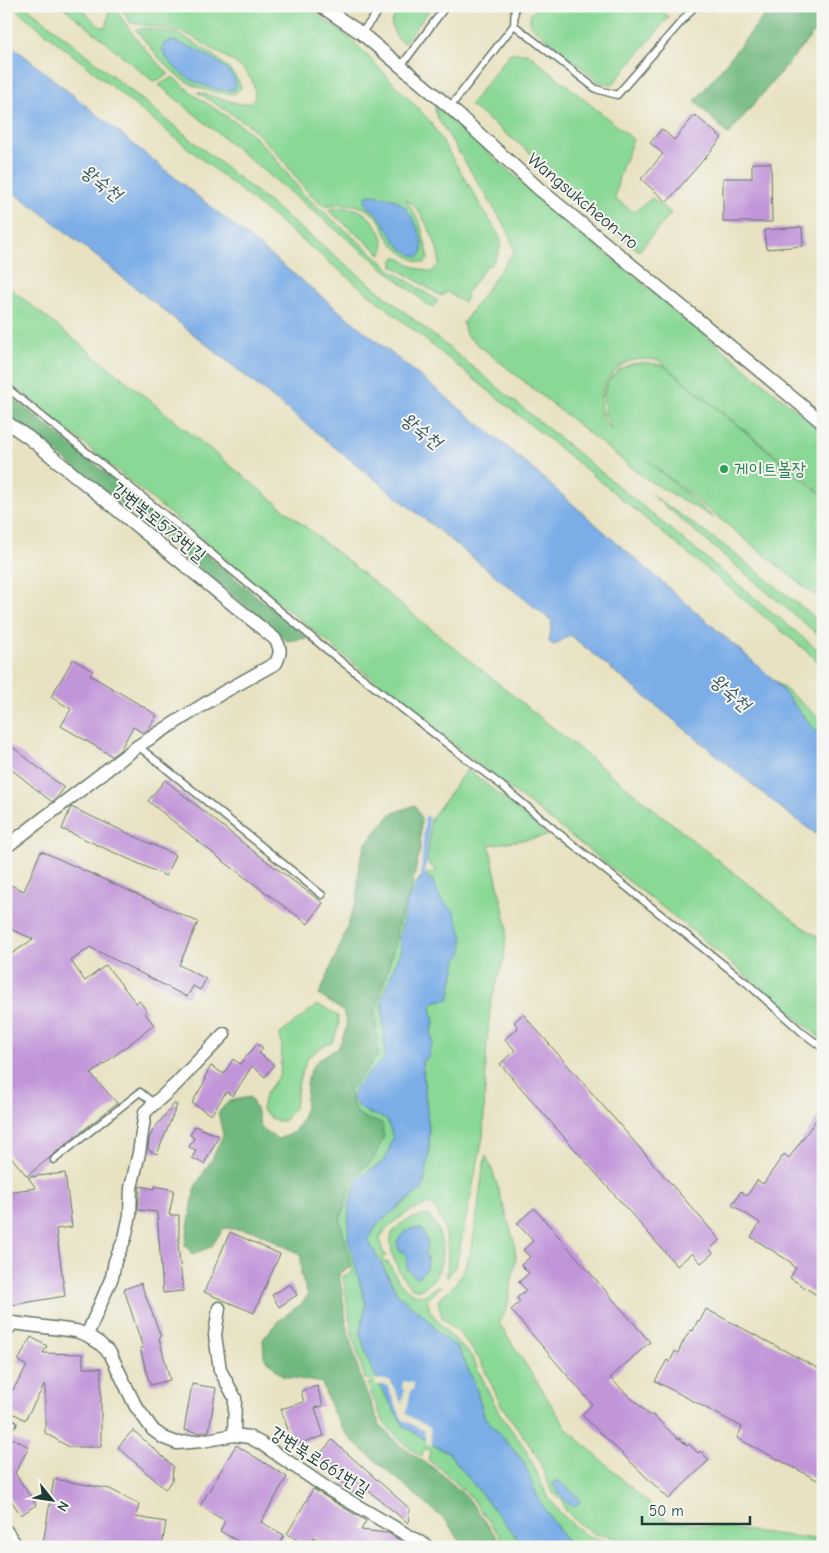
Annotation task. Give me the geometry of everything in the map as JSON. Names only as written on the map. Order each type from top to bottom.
[{"type":"street","name":"Wangsukcheon-ro","points":[[322,6],[361,33],[401,66],[450,107],[538,188],[823,423]]},
{"type":"street","name":"강변북로573번길","points":[[6,422],[43,449],[274,639],[280,647],[280,656],[276,663],[222,693],[138,746]]},
{"type":"street","points":[[6,848],[138,746]]},
{"type":"street","points":[[87,1335],[112,1277],[115,1261],[125,1238],[130,1215],[130,1188],[139,1153],[145,1112],[224,1034]]},
{"type":"street","points":[[219,1308],[215,1335],[220,1370],[235,1398],[234,1435]]},
{"type":"street","name":"강변북로661번길","points":[[8,1324],[76,1331],[87,1335],[110,1353],[135,1405],[153,1430],[164,1438],[176,1443],[202,1441],[234,1435],[249,1437],[328,1489],[428,1547]]},
{"type":"street","points":[[6,1532],[17,1547]]},
{"type":"lane","points":[[361,33],[383,6]]},
{"type":"lane","points":[[401,66],[446,6]]},
{"type":"lane","points":[[450,107],[514,25],[515,6]]},
{"type":"lane","points":[[514,25],[596,89],[617,95],[695,6]]},
{"type":"lane","points":[[6,387],[180,527],[327,650],[502,785],[556,831],[748,984],[802,1033],[823,1048]]},
{"type":"lane","points":[[138,746],[322,895]]},
{"type":"lane","points":[[54,1160],[140,1092],[155,1104]]},
{"type":"lane","points":[[6,1420],[13,1424]]},
{"type":"green space","points":[[12,6],[26,6],[485,377],[823,654],[823,665],[583,467]]},
{"type":"green space","points":[[62,6],[79,6],[99,26],[105,28],[109,16],[108,6],[114,6],[139,41],[168,75],[154,82]]},
{"type":"green space","points":[[119,6],[307,6],[352,40],[430,121],[500,237],[501,245],[497,256],[490,266],[488,264],[465,295],[467,297],[464,303],[447,292],[441,296],[393,266],[393,260],[396,256],[416,268],[431,272],[439,264],[437,248],[429,228],[412,203],[406,199],[420,223],[428,254],[428,259],[425,263],[414,260],[399,250],[390,241],[380,221],[367,210],[346,204],[324,206],[305,189],[279,155],[249,125],[197,92],[240,104],[250,103],[255,97],[252,80],[234,62],[184,33],[131,23]]},
{"type":"green space","points":[[400,6],[433,6],[404,43],[396,37],[391,23]]},
{"type":"green space","points":[[538,6],[657,6],[669,17],[613,84],[599,82],[530,25],[530,15]]},
{"type":"green space","points":[[772,6],[823,6],[823,22],[728,135],[695,101]]},
{"type":"green space","points":[[136,29],[158,30],[177,34],[189,40],[224,64],[237,78],[241,86],[240,89],[234,93],[213,92],[192,85],[166,65]],"holes":[[[171,41],[178,42],[189,78],[165,56],[164,44]]]},
{"type":"green space","points":[[510,53],[527,53],[633,139],[619,176],[615,199],[634,212],[652,198],[671,213],[639,251],[554,181],[538,159],[470,105]]},
{"type":"green space","points":[[174,78],[197,97],[249,131],[270,152],[304,195],[394,272],[438,301],[432,308],[159,85]]},
{"type":"green space","points":[[434,105],[550,207],[823,432],[823,494],[658,360],[638,359],[627,362],[618,368],[605,384],[600,404],[606,423],[613,431],[606,416],[603,401],[606,388],[612,377],[621,369],[634,364],[649,363],[666,367],[823,496],[823,602],[647,460],[714,518],[646,479],[466,335],[463,323],[514,251],[508,231],[437,117]]},
{"type":"green space","points":[[334,208],[355,209],[364,213],[374,223],[381,235],[384,248],[382,255],[328,210]]},
{"type":"green space","points":[[6,285],[602,767],[801,926],[823,940],[823,1040],[689,928],[449,741],[6,380]]},
{"type":"green space","points":[[6,392],[308,638],[287,641],[141,519],[6,414]]},
{"type":"green space","points":[[652,495],[729,549],[823,624],[823,639]]},
{"type":"green space","points":[[773,679],[823,721],[823,740]]},
{"type":"green space","points":[[467,769],[527,817],[547,836],[489,845],[507,926],[504,958],[491,1002],[487,1040],[483,1137],[456,1265],[447,1278],[447,1240],[442,1223],[432,1204],[410,1211],[385,1231],[380,1237],[382,1250],[386,1256],[382,1257],[384,1262],[389,1263],[406,1289],[416,1295],[422,1296],[435,1287],[441,1286],[427,1299],[430,1311],[451,1337],[471,1355],[499,1413],[525,1448],[547,1495],[559,1512],[585,1535],[608,1542],[617,1547],[575,1547],[567,1542],[538,1500],[523,1461],[484,1416],[475,1385],[459,1349],[439,1334],[430,1321],[399,1296],[368,1240],[379,1222],[423,1188],[429,1153],[429,1132],[422,1062],[430,1055],[429,1047],[433,1037],[431,1033],[434,1022],[431,1005],[435,1001],[449,998],[457,959],[453,910],[441,900],[432,880],[423,875],[437,871],[427,862],[431,819]]},
{"type":"green space","points":[[415,805],[421,818],[420,850],[412,886],[398,924],[394,947],[375,1013],[378,1056],[349,1090],[352,1104],[358,1113],[367,1119],[382,1123],[384,1137],[373,1160],[354,1177],[340,1220],[352,1267],[339,1273],[347,1327],[361,1379],[379,1423],[399,1445],[438,1471],[468,1498],[504,1547],[464,1547],[447,1522],[348,1437],[332,1411],[322,1383],[282,1376],[264,1357],[263,1339],[279,1320],[301,1304],[308,1295],[301,1275],[301,1255],[255,1231],[224,1228],[211,1247],[192,1254],[185,1245],[195,1187],[212,1159],[223,1135],[218,1112],[229,1101],[250,1097],[256,1109],[261,1128],[278,1139],[294,1131],[302,1119],[309,1075],[314,1065],[323,1056],[338,1049],[347,1026],[343,1011],[319,995],[342,941],[357,899],[359,865],[366,843],[391,814]]},
{"type":"green space","points":[[423,875],[412,892],[399,938],[401,949],[382,999],[385,1057],[356,1086],[368,1114],[378,1115],[387,1120],[393,1137],[388,1154],[383,1162],[358,1178],[348,1239],[366,1305],[360,1333],[368,1359],[380,1386],[404,1426],[448,1452],[524,1547],[508,1547],[471,1497],[441,1469],[428,1460],[430,1451],[424,1448],[422,1457],[404,1444],[383,1421],[367,1384],[371,1384],[369,1379],[365,1379],[352,1333],[343,1276],[353,1272],[340,1220],[354,1177],[373,1160],[382,1123],[367,1119],[358,1113],[349,1090],[378,1056],[375,1013],[394,947],[398,924],[412,886]]},
{"type":"green space","points":[[317,1005],[338,1016],[339,1026],[332,1043],[326,1044],[308,1057],[299,1081],[295,1106],[284,1121],[275,1121],[262,1110],[265,1095],[280,1074],[282,1048],[280,1034]]},
{"type":"green space","points":[[486,1155],[514,1241],[516,1258],[507,1308],[499,1323],[567,1429],[668,1521],[823,1540],[823,1547],[631,1547],[615,1538],[595,1534],[581,1525],[566,1511],[562,1500],[552,1492],[536,1454],[501,1405],[480,1360],[460,1334],[442,1318],[438,1300],[458,1280],[471,1250]]},
{"type":"green space","points":[[427,1215],[437,1227],[442,1244],[442,1254],[439,1270],[435,1277],[420,1290],[412,1288],[407,1284],[399,1270],[392,1253],[391,1238],[396,1228],[403,1222]]},
{"type":"water","name":"왕숙천","points":[[6,41],[506,446],[773,679],[823,740],[823,839],[786,812],[570,635],[554,645],[549,642],[552,621],[37,209],[6,187]]},
{"type":"water","points":[[171,41],[212,58],[231,73],[235,81],[235,89],[225,90],[203,85],[183,74],[167,58],[162,49],[164,44]]},
{"type":"water","points":[[366,196],[387,197],[406,208],[421,238],[422,252],[419,257],[400,246],[385,224],[365,204]]},
{"type":"water","points":[[423,875],[432,880],[441,900],[453,910],[462,934],[463,953],[457,959],[449,999],[435,1001],[431,1006],[434,1022],[431,1033],[433,1045],[429,1048],[429,1057],[422,1062],[429,1132],[429,1153],[423,1188],[379,1222],[368,1240],[399,1296],[430,1321],[439,1334],[459,1349],[475,1385],[484,1416],[523,1461],[539,1500],[567,1542],[575,1547],[524,1547],[448,1452],[404,1426],[380,1386],[368,1359],[360,1333],[366,1305],[348,1239],[349,1205],[358,1178],[383,1162],[388,1154],[393,1137],[387,1120],[360,1108],[352,1098],[356,1086],[385,1057],[382,999],[401,949],[399,938],[406,905]]},
{"type":"water","points":[[413,1228],[422,1229],[428,1243],[425,1254],[428,1260],[426,1269],[417,1278],[407,1270],[405,1253],[399,1251],[397,1241],[405,1232]]},
{"type":"water","points":[[559,1481],[577,1496],[579,1503],[574,1507],[565,1500],[554,1486],[553,1483]]},
{"type":"pier","points":[[374,1379],[390,1380],[402,1404],[405,1389],[402,1389],[403,1381],[414,1383],[406,1414],[430,1428],[432,1445],[426,1443],[424,1431],[402,1419],[387,1385],[376,1385]]},
{"type":"building","points":[[695,115],[722,138],[667,202],[641,179],[663,154],[650,143],[662,129],[674,140]]},
{"type":"building","points":[[752,163],[771,163],[772,222],[723,222],[723,178],[752,178]]},
{"type":"building","points":[[802,227],[803,246],[766,249],[764,230]]},
{"type":"building","points":[[73,659],[93,671],[90,675],[157,715],[148,730],[143,733],[133,727],[120,750],[112,756],[61,726],[71,709],[51,697]]},
{"type":"building","points":[[6,744],[64,788],[57,798],[52,802],[6,765]]},
{"type":"building","points":[[165,780],[252,850],[323,903],[308,924],[219,858],[148,801]]},
{"type":"building","points":[[71,807],[175,855],[166,876],[62,829]]},
{"type":"building","points":[[41,851],[198,922],[179,965],[206,979],[200,990],[193,986],[187,997],[90,947],[71,961],[85,981],[106,965],[136,1003],[139,1001],[147,1011],[145,1013],[154,1025],[91,1074],[117,1103],[27,1176],[6,1151],[6,958],[33,939],[6,927],[6,883],[24,891]]},
{"type":"building","points":[[523,1014],[720,1240],[710,1249],[713,1253],[701,1263],[692,1253],[677,1266],[500,1064],[515,1050],[505,1039],[518,1028],[514,1022]]},
{"type":"building","points":[[257,1044],[263,1048],[259,1053],[274,1065],[265,1077],[252,1066],[233,1096],[226,1092],[211,1115],[192,1103],[211,1066],[224,1074],[233,1059],[240,1064]]},
{"type":"building","points":[[174,1104],[177,1105],[157,1154],[148,1150],[149,1139],[153,1130]]},
{"type":"building","points":[[823,1110],[823,1299],[790,1278],[796,1268],[791,1265],[792,1263],[751,1237],[760,1223],[732,1205],[741,1191],[747,1196],[757,1180],[763,1184],[784,1154],[789,1158]]},
{"type":"building","points":[[195,1126],[219,1136],[204,1164],[192,1158],[196,1150],[189,1147],[194,1138],[190,1135]]},
{"type":"building","points":[[65,1173],[72,1227],[56,1229],[65,1296],[6,1306],[6,1192],[36,1188],[28,1177]]},
{"type":"building","points":[[140,1186],[154,1189],[155,1186],[174,1190],[169,1215],[179,1215],[178,1244],[183,1291],[163,1293],[157,1212],[138,1210]]},
{"type":"building","points":[[534,1208],[650,1342],[610,1378],[650,1416],[652,1414],[678,1439],[687,1446],[689,1444],[698,1453],[700,1451],[709,1460],[669,1499],[582,1415],[592,1404],[511,1310],[520,1302],[517,1298],[526,1290],[519,1282],[529,1273],[521,1265],[530,1257],[523,1250],[533,1241],[517,1223]]},
{"type":"building","points":[[230,1232],[280,1254],[254,1313],[204,1292]]},
{"type":"building","points":[[141,1283],[161,1337],[159,1338],[170,1380],[150,1385],[140,1348],[143,1348],[124,1289]]},
{"type":"building","points":[[290,1284],[297,1295],[279,1307],[272,1295]]},
{"type":"building","points":[[706,1309],[823,1371],[823,1483],[737,1438],[742,1427],[655,1381],[667,1360],[670,1362],[675,1351],[678,1353],[684,1340],[691,1330],[693,1331]]},
{"type":"building","points":[[31,1337],[47,1346],[43,1353],[83,1354],[83,1368],[101,1368],[101,1447],[69,1447],[45,1433],[45,1384],[25,1420],[6,1409],[6,1386],[13,1390],[27,1366],[18,1361]]},
{"type":"building","points":[[192,1384],[216,1388],[209,1431],[201,1433],[184,1430]]},
{"type":"building","points":[[317,1386],[323,1406],[315,1408],[324,1436],[293,1445],[281,1409],[304,1402],[301,1391]]},
{"type":"building","points":[[133,1430],[173,1466],[172,1481],[165,1489],[118,1447]]},
{"type":"building","points":[[6,1435],[29,1447],[15,1473],[36,1505],[21,1515],[6,1493]]},
{"type":"building","points":[[332,1440],[410,1509],[408,1523],[365,1488],[358,1496],[316,1459]]},
{"type":"building","points":[[236,1445],[287,1477],[261,1522],[284,1535],[277,1547],[248,1547],[220,1531],[225,1521],[200,1506]]},
{"type":"building","points":[[54,1479],[110,1489],[139,1504],[136,1517],[166,1522],[162,1547],[65,1547],[43,1543]]},
{"type":"building","points":[[313,1489],[366,1521],[361,1530],[388,1533],[405,1543],[405,1547],[331,1547],[314,1537],[309,1547],[287,1534]]},
{"type":"waterway","points":[[423,875],[427,818]]},
{"type":"place","name":"게이트볼장","points":[[724,469]]}]
